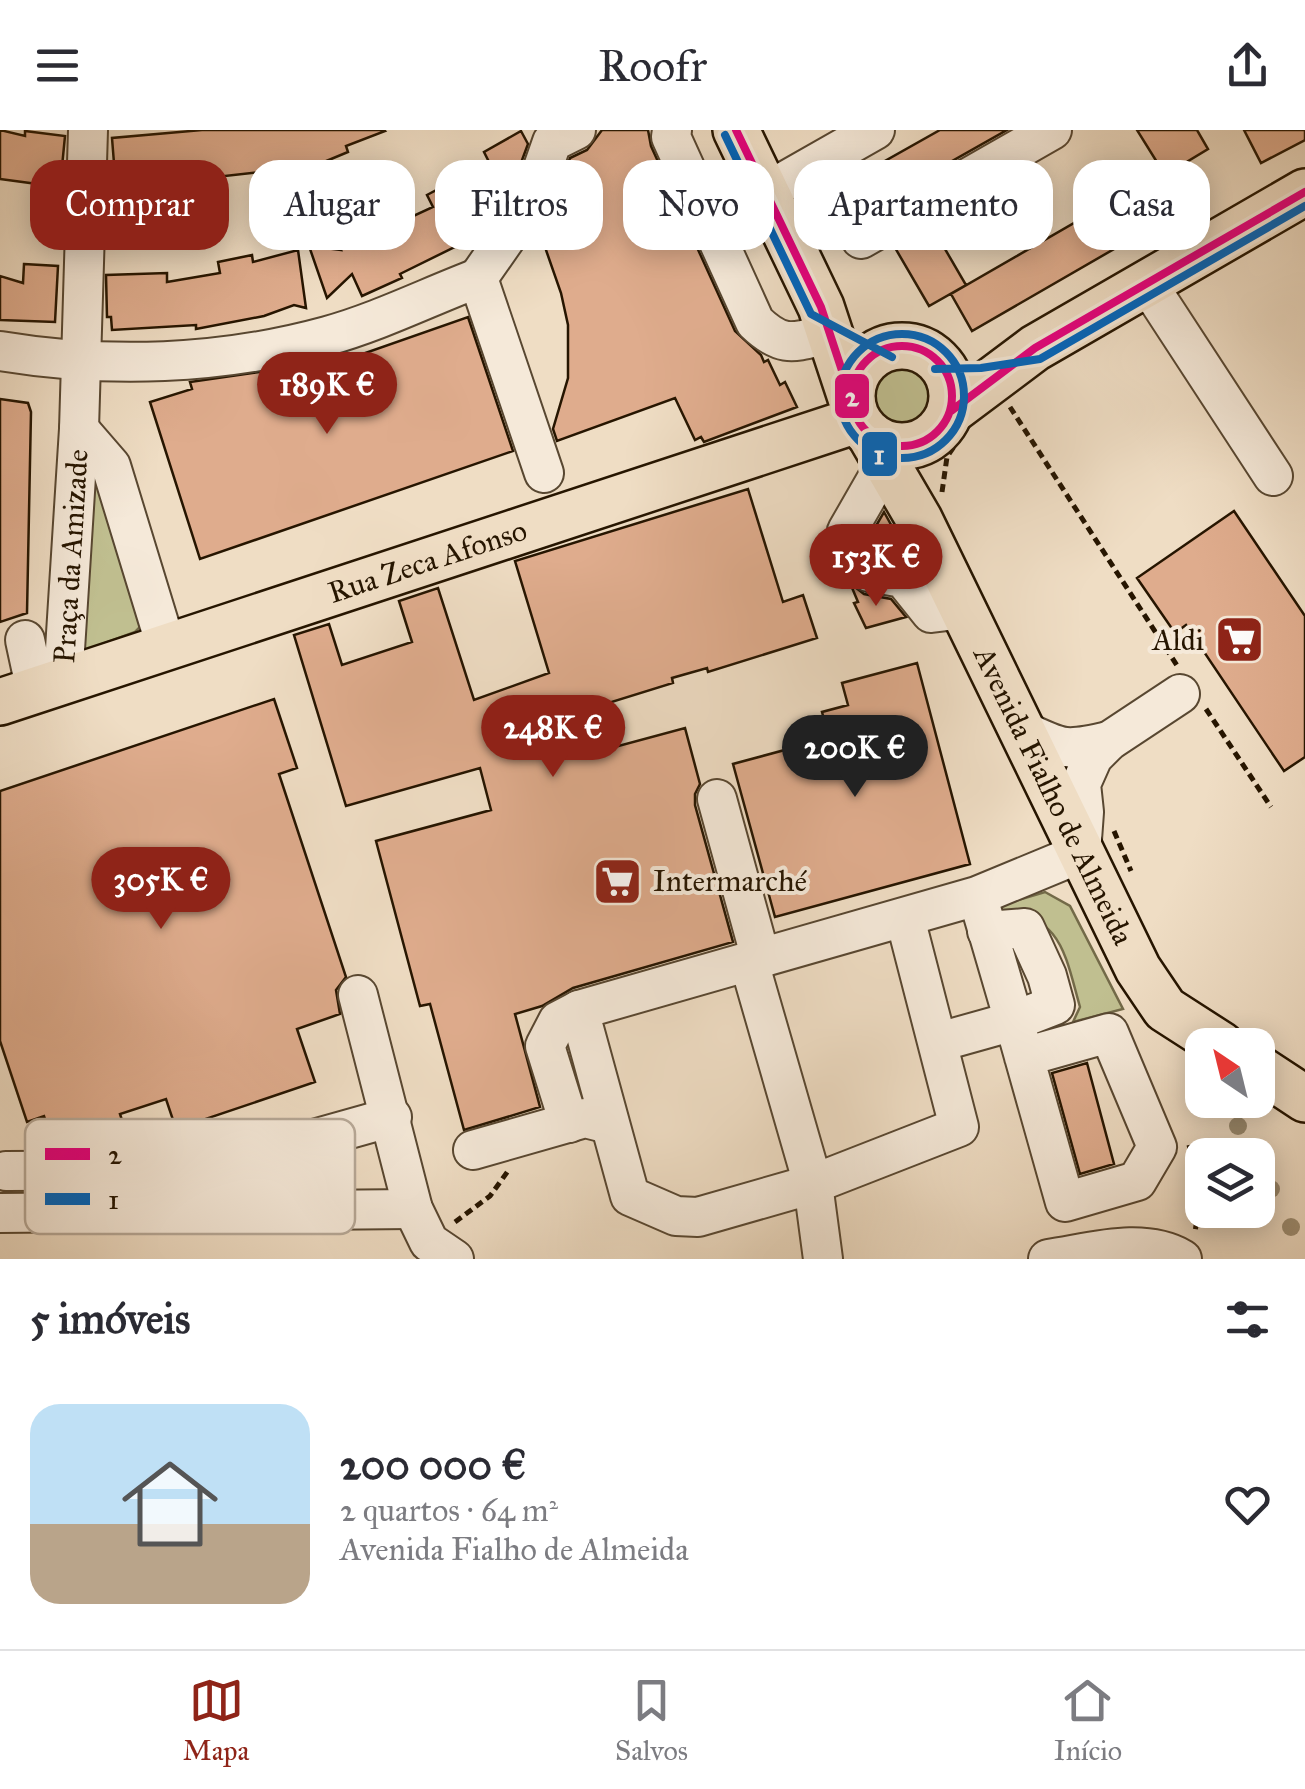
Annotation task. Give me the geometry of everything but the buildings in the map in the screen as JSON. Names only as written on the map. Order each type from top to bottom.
[{"type":"main road","name":"Avenida Fialho de Almeida","points":[[736,130],[751,160]]},
{"type":"main road","points":[[1035,348],[979,356],[878,352],[863,364],[854,382],[866,430],[888,445],[907,447],[945,431],[1035,348],[1305,192]]},
{"type":"main road","name":"Avenida Fialho de Almeida","points":[[774,209],[825,320],[866,430],[930,509],[964,609],[1024,731],[1096,838],[1138,969],[1165,1009],[1195,1028]]},
{"type":"main road","points":[[825,320],[916,352],[947,372],[952,391],[930,509]]},
{"type":"main road","name":"Rua Zeca Afonso","points":[[33,691],[166,646],[866,430]]},
{"type":"main road","points":[[1275,1079],[1305,1098]]},
{"type":"street","name":"Praça da Amizade","points":[[33,691],[79,430],[88,130]]},
{"type":"street","points":[[0,352],[81,363],[238,356],[331,335],[478,278],[531,202],[552,142],[576,130]]},
{"type":"street","points":[[672,130],[671,136],[755,322],[771,338],[790,343],[825,320]]},
{"type":"street","points":[[774,187],[875,130]]},
{"type":"street","points":[[999,160],[1052,130]]},
{"type":"street","points":[[478,278],[544,473]]},
{"type":"street","points":[[1147,284],[1272,476]]},
{"type":"street","name":"Praça da Amizade","points":[[79,430],[111,466],[166,646]]},
{"type":"street","points":[[866,430],[847,531],[869,572],[904,578],[931,613],[964,609]]},
{"type":"street","points":[[25,640],[33,691]]},
{"type":"street","points":[[552,1128],[545,1046],[558,1021],[578,1010],[905,918],[982,913],[1096,838],[1084,812],[1081,784],[1093,757],[1109,741],[1186,688]]},
{"type":"street","points":[[1024,731],[1072,750],[1109,741]]},
{"type":"street","points":[[717,799],[813,1184],[823,1259]]},
{"type":"street","points":[[939,1042],[1019,1040],[1109,1033],[1157,1147],[1137,1182],[1065,1202],[1019,1040],[982,913]]},
{"type":"street","points":[[578,1010],[630,1196],[676,1216],[698,1216],[813,1184],[959,1126],[905,918]]},
{"type":"street","points":[[355,1233],[432,1237],[392,1117],[358,995]]},
{"type":"street","points":[[355,1127],[392,1117]]},
{"type":"street","points":[[472,1150],[586,1118],[609,1124]]},
{"type":"street","points":[[3,1162],[3,1213]]},
{"type":"street","points":[[1048,1259],[1129,1247],[1166,1250],[1182,1259]]},
{"type":"path","points":[[1020,424],[1186,688],[1271,807]]},
{"type":"path","points":[[930,509],[947,457],[945,431]]},
{"type":"path","points":[[1096,838],[1131,870],[1134,888]]},
{"type":"path","points":[[432,1237],[490,1196],[552,1128]]},
{"type":"path","points":[[1182,1259],[1195,1233],[1201,1193],[1184,1134]]},
{"type":"shaded area","points":[[904,365],[928,374],[937,398],[928,422],[904,431],[880,422],[871,398],[880,374]]},
{"type":"shaded area","points":[[85,476],[97,476],[141,626],[135,632],[86,650],[81,647]]},
{"type":"shaded area","points":[[1045,892],[1070,906],[1123,1009],[1073,1022],[1080,1007],[1056,939],[1033,919],[993,913],[989,909]]},
{"type":"transit line","name":"2","points":[[736,130],[821,307],[852,401]]},
{"type":"transit line","name":"1","points":[[725,135],[811,314],[892,357]]},
{"type":"transit line","name":"2","points":[[951,411],[1035,348],[1305,192]]},
{"type":"transit line","name":"1","points":[[935,369],[981,368],[1040,359],[1305,206]]},
{"type":"transit line","name":"1","points":[[902,334],[926,338],[946,352],[960,372],[964,396],[960,420],[946,440],[926,454],[902,458],[878,454],[858,440],[844,420],[840,396],[844,372],[858,352],[878,338],[902,334]]},
{"type":"transit line","name":"2","points":[[902,346],[930,354],[944,368],[952,396],[944,424],[930,438],[902,446],[874,438],[860,424],[852,396],[860,368],[874,354],[902,346]]},
{"type":"place","name":"Aldi","points":[[1239,640]]},
{"type":"place","name":"Intermarché","points":[[618,881]]}]
